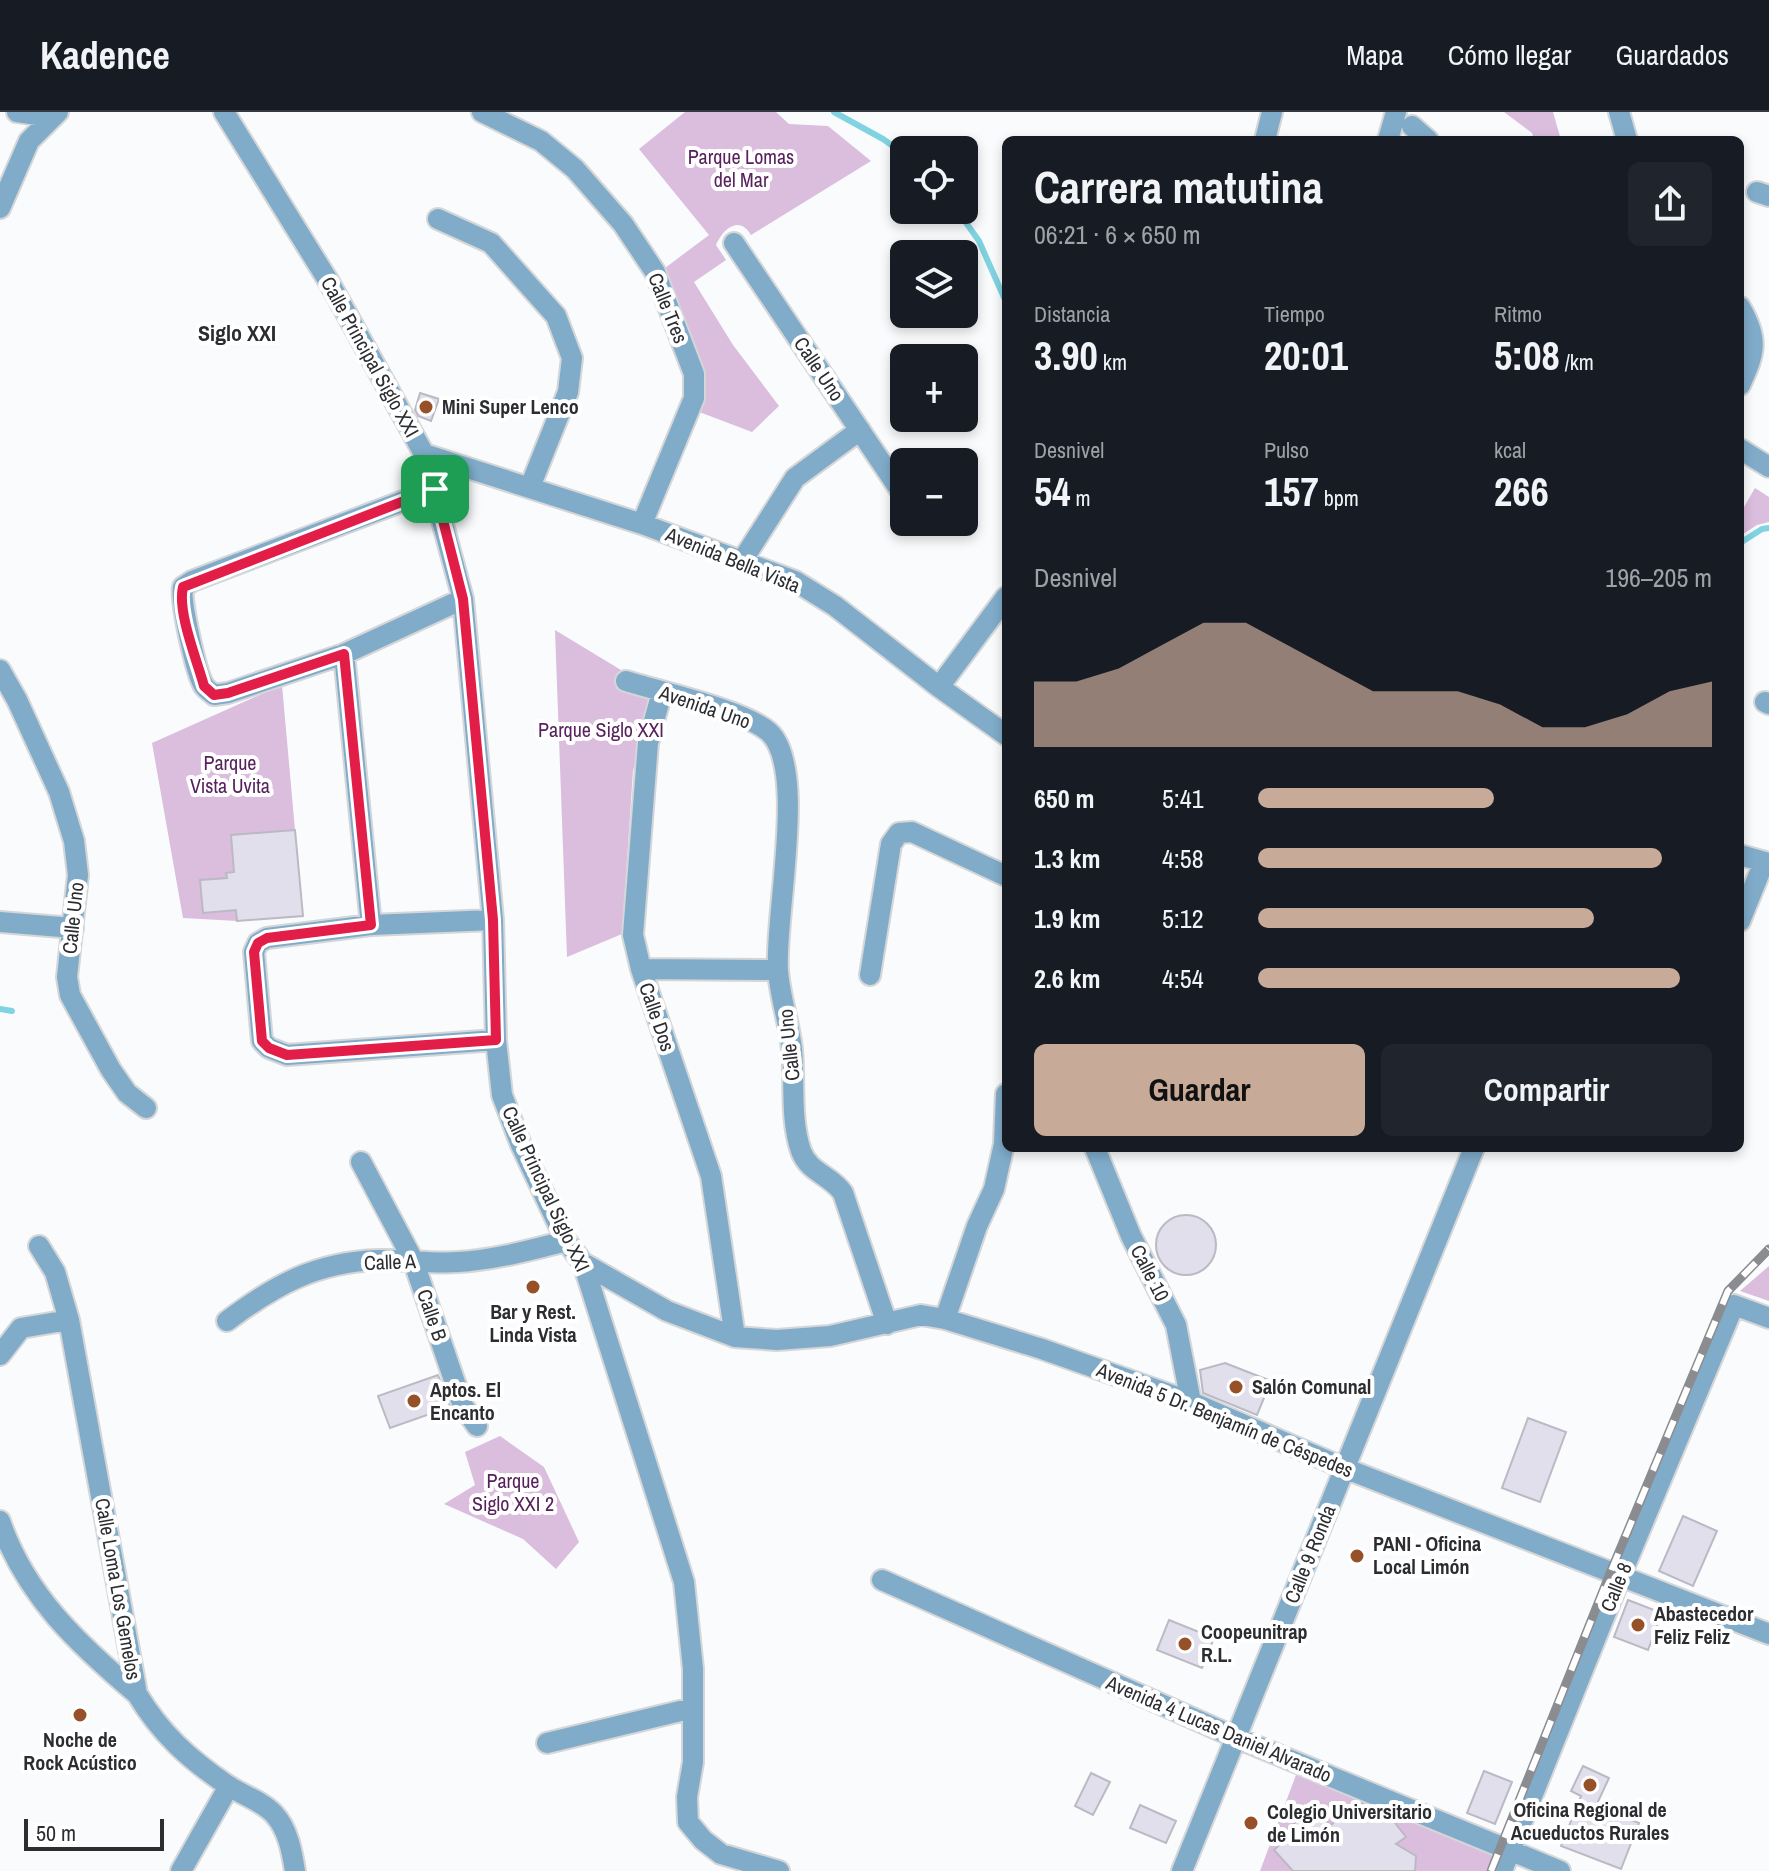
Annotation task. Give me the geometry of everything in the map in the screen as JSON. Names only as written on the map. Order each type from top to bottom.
[{"type":"street","points":[[17,112],[54,114]]},
{"type":"street","name":"Calle Principal Siglo XXI","points":[[224,112],[329,282],[424,454],[435,489],[463,599],[493,920],[496,1040],[502,1095],[521,1145],[566,1241],[583,1263],[684,1582],[693,1669],[693,1762],[687,1797],[688,1822],[703,1840],[721,1854],[771,1870]]},
{"type":"street","name":"Calle Tres","points":[[482,112],[541,141],[575,169],[623,224],[655,272],[694,374],[694,398],[642,524]]},
{"type":"street","points":[[1266,136],[1272,112]]},
{"type":"street","points":[[1389,136],[1396,112]]},
{"type":"street","points":[[1619,112],[1626,136]]},
{"type":"street","points":[[0,208],[29,141],[54,114]]},
{"type":"street","points":[[438,219],[491,243],[556,316],[572,358],[568,392],[530,487]]},
{"type":"street","name":"Calle Uno","points":[[734,243],[890,475]]},
{"type":"street","points":[[1744,314],[1750,324],[1755,347],[1744,375]]},
{"type":"street","points":[[742,561],[795,478],[860,430]]},
{"type":"street","points":[[1744,451],[1769,467]]},
{"type":"street","name":"Avenida Bella Vista","points":[[424,454],[642,524],[795,581],[835,606],[1002,732]]},
{"type":"street","points":[[435,489],[183,587],[183,609],[204,686],[214,695],[344,654],[463,599]]},
{"type":"street","points":[[939,687],[1002,602]]},
{"type":"street","points":[[344,654],[371,925]]},
{"type":"street","name":"Calle Uno","points":[[0,670],[59,792],[74,841],[78,875],[67,977],[70,995],[111,1070],[127,1093],[146,1108]]},
{"type":"street","name":"Avenida Uno","points":[[626,681],[742,716],[768,732],[777,743]]},
{"type":"street","name":"Calle Dos","points":[[662,692],[648,743],[633,935],[641,969],[711,1176],[735,1337]]},
{"type":"street","name":"Calle Uno","points":[[777,743],[788,782],[778,970],[792,1047],[796,1130],[806,1163],[836,1184],[843,1193],[887,1324]]},
{"type":"street","points":[[870,975],[891,844],[899,833],[912,832],[1002,874]]},
{"type":"street","points":[[1744,856],[1766,863],[1744,912]]},
{"type":"street","points":[[493,920],[371,925],[267,938],[258,943],[254,952],[262,1041],[269,1048],[287,1055],[496,1040]]},
{"type":"street","points":[[0,922],[73,928]]},
{"type":"street","points":[[641,969],[778,970]]},
{"type":"street","points":[[945,1319],[977,1226],[994,1189],[1002,1152]]},
{"type":"street","name":"Calle 10","points":[[1097,1152],[1131,1236],[1176,1325],[1191,1402]]},
{"type":"street","name":"Calle 9 Ronda","points":[[1182,1871],[1472,1152]]},
{"type":"street","name":"Calle B","points":[[361,1162],[413,1260],[463,1406],[477,1426]]},
{"type":"street","name":"Calle A","points":[[227,1321],[287,1280],[326,1268],[375,1260],[454,1263],[499,1258],[566,1241]]},
{"type":"street","name":"Calle Loma Los Gemelos","points":[[39,1246],[55,1272],[69,1320],[137,1694],[154,1722],[181,1751],[275,1815],[291,1845],[295,1871]]},
{"type":"street","name":"Avenida 5 Dr. Benjamín de Céspedes","points":[[583,1263],[667,1311],[735,1337],[777,1340],[830,1336],[921,1315],[945,1319],[1042,1349],[1191,1402],[1344,1468],[1769,1634]]},
{"type":"street","name":"Calle 8","points":[[1502,1871],[1734,1305],[1769,1318]]},
{"type":"street","points":[[0,1355],[21,1328],[69,1320]]},
{"type":"street","points":[[0,1521],[9,1548],[39,1598],[95,1658],[137,1694]]},
{"type":"street","name":"Avenida 4 Lucas Daniel Alvarado","points":[[882,1580],[1237,1738],[1560,1871]]},
{"type":"street","points":[[547,1743],[693,1708]]},
{"type":"street","points":[[181,1871],[229,1786]]},
{"type":"green space","name":"Parque Lomas del Mar","points":[[685,112],[776,112],[789,124],[828,126],[871,161],[751,235],[741,226],[732,226],[716,245],[726,260],[694,282],[733,345],[779,406],[752,432],[694,410],[661,271],[709,235],[639,149]]},
{"type":"green space","points":[[1504,112],[1553,112],[1560,136],[1533,136]]},
{"type":"green space","points":[[1755,488],[1769,497],[1769,522],[1744,533],[1744,507]]},
{"type":"green space","name":"Parque Siglo XXI","points":[[555,630],[621,670],[616,688],[653,701],[633,771],[622,934],[567,957]]},
{"type":"green space","name":"Parque Vista Uvita","points":[[282,685],[295,830],[231,835],[234,873],[226,873],[227,878],[201,880],[236,910],[237,921],[183,918],[152,743]]},
{"type":"green space","points":[[1769,1266],[1769,1301],[1740,1291]]},
{"type":"green space","name":"Parque Siglo XXI 2","points":[[500,1436],[544,1467],[579,1542],[556,1569],[523,1539],[444,1504],[475,1485],[465,1452]]},
{"type":"green space","points":[[1296,1775],[1494,1854],[1486,1871],[1260,1871]]},
{"type":"building","name":"Mini Super Lenco","points":[[420,393],[439,399],[431,421],[418,416],[415,410]]},
{"type":"building","points":[[295,830],[303,916],[237,921],[236,910],[203,913],[200,880],[227,878],[226,873],[234,872],[231,835]]},
{"type":"building","points":[[1186,1215],[1197,1217],[1207,1224],[1214,1234],[1214,1256],[1207,1266],[1197,1273],[1186,1275],[1175,1273],[1165,1266],[1158,1256],[1156,1245],[1158,1234],[1165,1224],[1175,1217]]},
{"type":"building","name":"Salón Comunal","points":[[1225,1363],[1271,1381],[1257,1415],[1203,1393],[1200,1370]]},
{"type":"building","name":"Aptos. El Encanto","points":[[438,1375],[450,1407],[390,1428],[378,1396]]},
{"type":"building","points":[[1528,1418],[1566,1432],[1540,1502],[1502,1488]]},
{"type":"building","points":[[1683,1516],[1717,1531],[1693,1586],[1659,1571]]},
{"type":"building","name":"Abastecedor Feliz Feliz","points":[[1628,1600],[1662,1613],[1648,1650],[1614,1637]]},
{"type":"building","name":"Coopeunitrap R.L.","points":[[1169,1620],[1214,1638],[1202,1668],[1157,1650]]},
{"type":"building","points":[[1583,1766],[1609,1778],[1596,1806],[1639,1823],[1621,1869],[1561,1846],[1581,1796],[1571,1791]]},
{"type":"building","points":[[1484,1771],[1512,1782],[1495,1824],[1467,1813]]},
{"type":"building","points":[[1091,1773],[1110,1782],[1093,1815],[1075,1806]]},
{"type":"building","points":[[1356,1801],[1388,1814],[1406,1837],[1396,1844],[1416,1856],[1415,1871],[1293,1871],[1274,1850],[1291,1834],[1287,1830],[1312,1807],[1331,1825]]},
{"type":"building","points":[[1140,1805],[1176,1821],[1166,1843],[1130,1828]]},
{"type":"waterway","points":[[834,112],[890,144]]},
{"type":"waterway","points":[[967,224],[979,241],[1002,293]]},
{"type":"waterway","points":[[1744,540],[1769,528]]},
{"type":"waterway","points":[[0,1009],[12,1011]]},
{"type":"railway","points":[[1491,1871],[1728,1291],[1769,1249]]},
{"type":"place","name":"Mini Super Lenco","points":[[426,407]]},
{"type":"place","name":"Bar y Rest. Linda Vista","points":[[533,1287]]},
{"type":"place","name":"Salón Comunal","points":[[1236,1387]]},
{"type":"place","name":"Aptos. El Encanto","points":[[414,1401]]},
{"type":"place","name":"PANI - Oficina Local Limón","points":[[1357,1556]]},
{"type":"place","name":"Abastecedor Feliz Feliz","points":[[1638,1625]]},
{"type":"place","name":"Coopeunitrap R.L.","points":[[1185,1644]]},
{"type":"place","name":"Noche de Rock Acústico","points":[[80,1715]]},
{"type":"place","name":"Oficina Regional de Acueductos Rurales","points":[[1590,1785]]},
{"type":"place","name":"Colegio Universitario de Limón","points":[[1251,1823]]},
{"type":"district","name":"Siglo XXI","points":[[237,333]]},
{"type":"route","points":[[435,489],[463,599],[493,920],[496,1040],[287,1055],[279,1053],[262,1041],[254,952],[258,943],[267,938],[371,925],[344,654],[214,695],[204,686],[183,609],[183,587],[435,489]]}]
